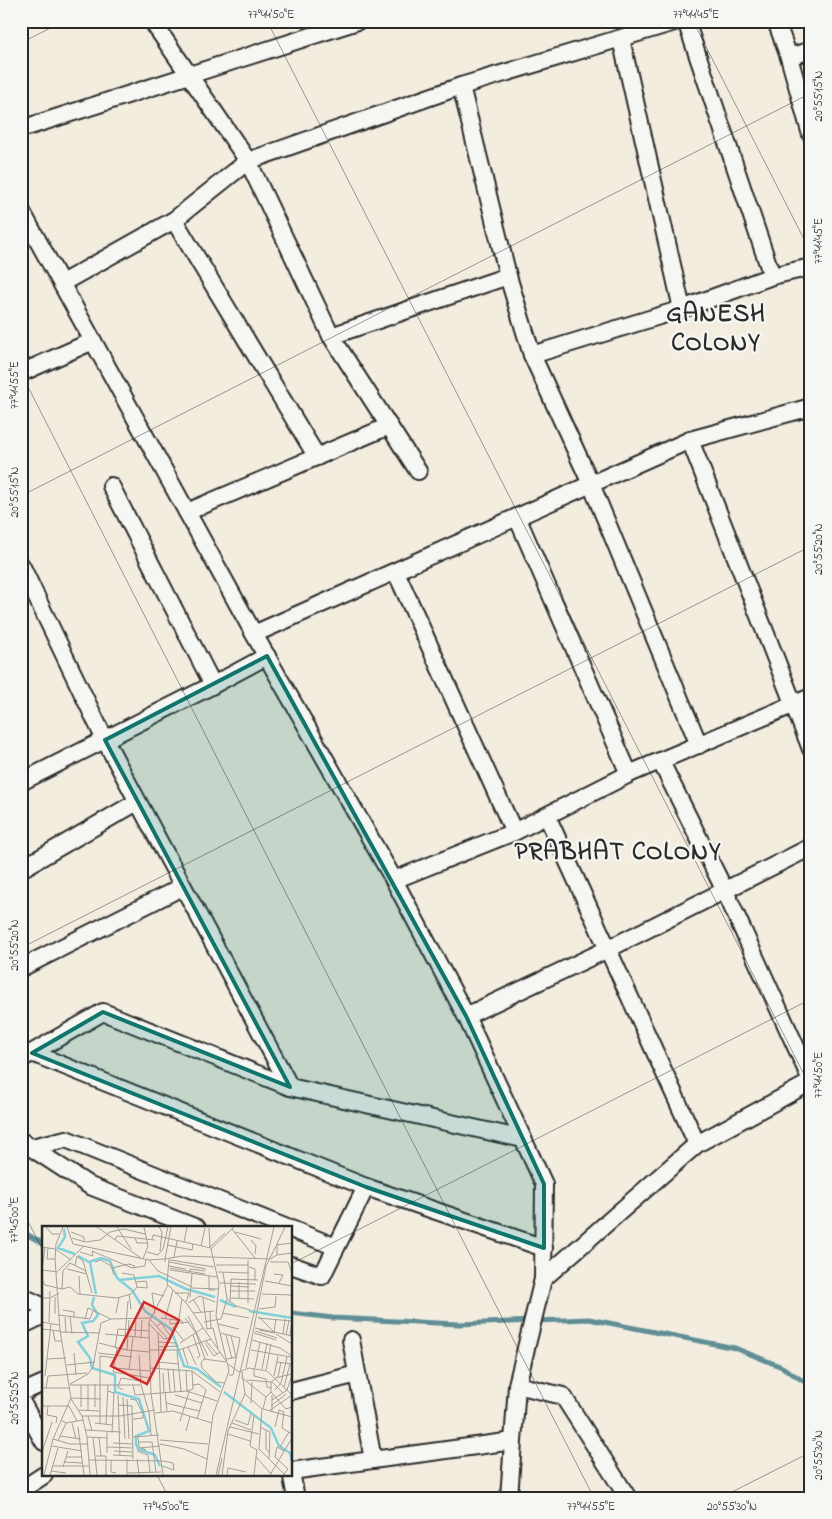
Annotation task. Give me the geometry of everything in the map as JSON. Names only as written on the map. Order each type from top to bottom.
[{"type":"street","points":[[152,21],[248,161],[331,336],[418,471]]},
{"type":"street","points":[[21,129],[358,21]]},
{"type":"street","points":[[62,283],[174,220],[248,161],[461,86],[678,21]]},
{"type":"street","points":[[686,21],[772,276]]},
{"type":"street","points":[[776,21],[810,126]]},
{"type":"street","points":[[621,39],[682,309]]},
{"type":"street","points":[[789,57],[811,50]]},
{"type":"street","points":[[461,86],[508,276],[532,355],[591,484],[699,745]]},
{"type":"street","points":[[21,210],[254,634],[394,880],[466,1016],[544,1184],[542,1286],[517,1385],[509,1498]]},
{"type":"street","points":[[174,220],[317,457]]},
{"type":"street","points":[[532,355],[682,309],[772,276],[811,267]]},
{"type":"street","points":[[331,336],[508,276]]},
{"type":"street","points":[[21,373],[93,341]]},
{"type":"street","points":[[254,634],[690,440],[811,407]]},
{"type":"street","points":[[187,512],[389,426]]},
{"type":"street","points":[[690,440],[811,749]]},
{"type":"street","points":[[111,486],[213,685]]},
{"type":"street","points":[[517,517],[629,774]]},
{"type":"street","points":[[21,565],[105,740],[290,1087]]},
{"type":"street","points":[[396,572],[514,832]]},
{"type":"street","points":[[21,782],[267,656]]},
{"type":"street","points":[[394,880],[514,832],[629,774],[661,762],[811,696]]},
{"type":"street","points":[[542,1286],[697,1144],[811,1081],[725,891],[661,762]]},
{"type":"street","points":[[21,869],[137,802]]},
{"type":"street","points":[[547,816],[697,1144]]},
{"type":"street","points":[[466,1016],[608,950],[811,847]]},
{"type":"street","points":[[21,968],[182,887]]},
{"type":"street","points":[[27,1056],[103,1012],[290,1087],[523,1139]]},
{"type":"street","points":[[27,1056],[366,1187],[544,1248]]},
{"type":"street","points":[[27,1144],[66,1139],[282,1226]]},
{"type":"street","points":[[27,1144],[90,1186],[192,1226]]},
{"type":"street","points":[[292,1264],[322,1276],[366,1187]]},
{"type":"street","points":[[292,1229],[336,1247]]},
{"type":"street","points":[[21,1296],[42,1306]]},
{"type":"street","points":[[21,1326],[42,1316]]},
{"type":"street","points":[[351,1340],[373,1460]]},
{"type":"street","points":[[292,1391],[358,1374]]},
{"type":"street","points":[[21,1393],[42,1383]]},
{"type":"street","points":[[517,1385],[563,1396],[628,1498]]},
{"type":"street","points":[[21,1401],[42,1433]]},
{"type":"street","points":[[292,1472],[513,1441]]},
{"type":"street","points":[[21,1490],[42,1476]]},
{"type":"street","points":[[292,1476],[296,1498]]},
{"type":"highlighted area","points":[[267,656],[466,1016],[544,1184],[544,1248],[366,1187],[32,1053],[103,1012],[290,1087],[105,740]]},
{"type":"waterway","points":[[21,1231],[42,1243]]},
{"type":"waterway","points":[[292,1313],[333,1318],[458,1324],[589,1319],[735,1348],[782,1367],[811,1386]]},
{"type":"district","name":"GANESH COLONY","points":[[716,326]]},
{"type":"district","name":"PRABHAT COLONY","points":[[618,850]]}]
